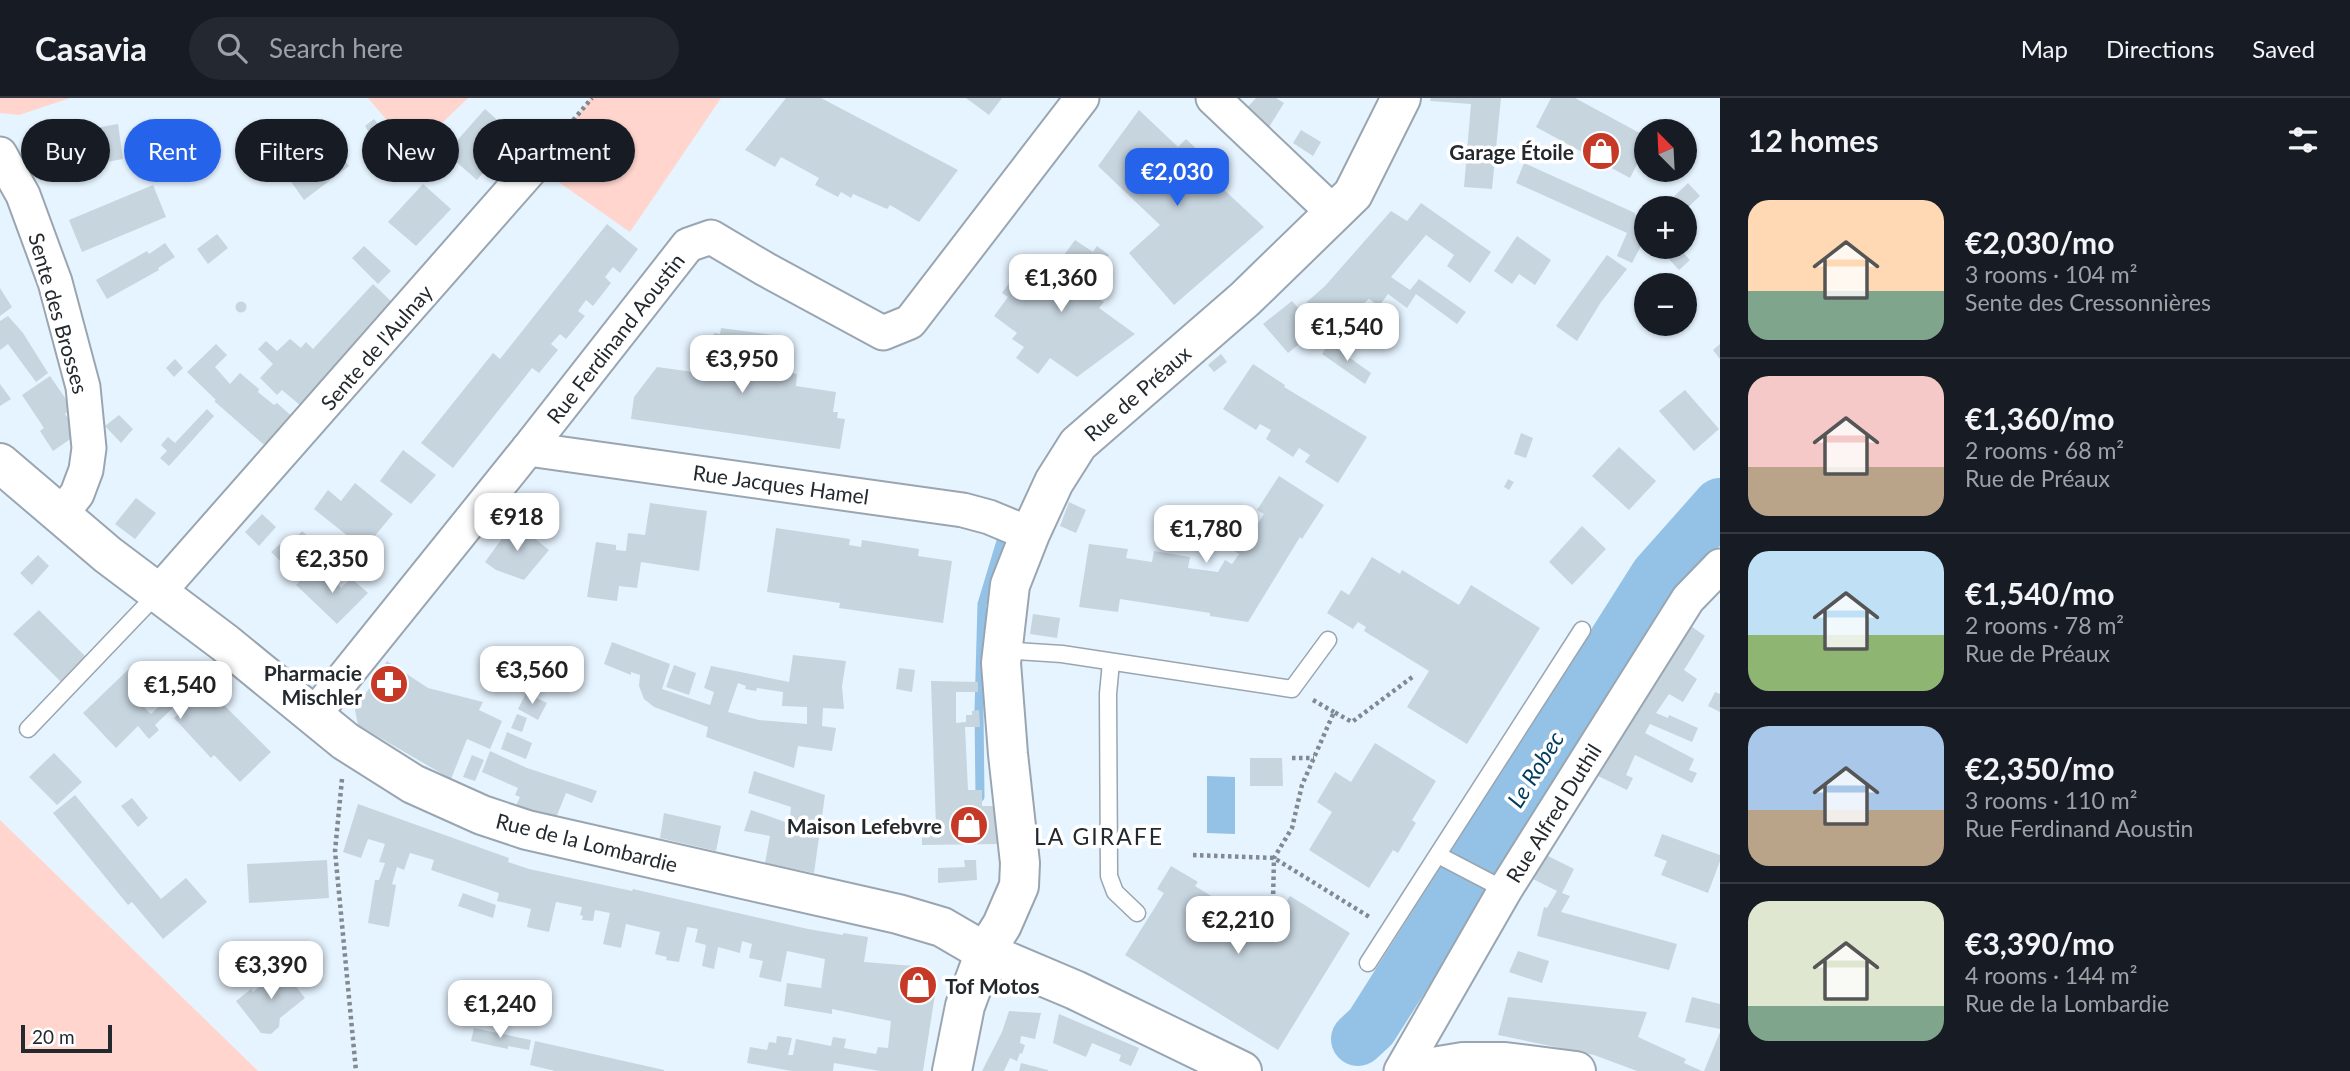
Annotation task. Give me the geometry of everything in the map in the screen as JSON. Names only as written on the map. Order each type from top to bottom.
[{"type":"main road","name":"Rue de Préaux","points":[[952,1071],[965,1006],[985,951],[1002,925],[1019,886],[1020,863],[1008,754],[1002,650],[1010,585],[1030,534],[1054,482],[1078,444],[1245,299],[1353,194],[1401,98]]},
{"type":"main road","name":"Rue de la Lombardie","points":[[0,463],[157,594],[225,643],[345,741],[424,789],[482,815],[527,830],[898,914],[942,927],[985,951],[1075,990],[1242,1071]]},
{"type":"main road","points":[[1409,1071],[1473,1062],[1505,1062],[1576,1071]]},
{"type":"street","name":"Rue Ferdinand Aoustin","points":[[313,716],[688,245],[711,237],[883,333],[910,321],[1082,98]]},
{"type":"street","points":[[1213,98],[1334,213]]},
{"type":"street","name":"Sente des Brosses","points":[[0,154],[23,195],[55,282],[83,387],[89,448],[86,470],[77,494],[61,514]]},
{"type":"street","name":"Sente de l'Aulnay","points":[[157,594],[519,182]]},
{"type":"street","name":"Rue Jacques Hamel","points":[[528,449],[963,510],[989,517],[1030,534]]},
{"type":"street","name":"Rue Alfred Duthil","points":[[1401,1071],[1495,885],[1688,598],[1720,566]]},
{"type":"lane","points":[[28,729],[157,594]]},
{"type":"lane","points":[[1368,963],[1582,630]]},
{"type":"lane","points":[[1002,650],[1062,654],[1292,689],[1328,640]]},
{"type":"lane","points":[[1111,662],[1108,694],[1109,876],[1115,892],[1137,913]]},
{"type":"lane","points":[[1437,855],[1495,885]]},
{"type":"path","points":[[574,119],[592,98]]},
{"type":"path","points":[[1273,901],[1274,858],[1292,828],[1303,785],[1334,712],[1352,722],[1415,675]]},
{"type":"path","points":[[345,741],[335,851],[356,1071]]},
{"type":"path","points":[[1292,758],[1314,758]]},
{"type":"path","points":[[1193,855],[1274,858],[1390,930]]},
{"type":"shaded area","points":[[0,98],[70,98],[19,115],[0,113]]},
{"type":"shaded area","points":[[368,98],[468,98],[446,119],[386,119]]},
{"type":"shaded area","points":[[591,98],[721,98],[630,232],[558,182],[635,182],[635,119],[575,119]]},
{"type":"shaded area","points":[[0,820],[258,1071],[0,1071]]},
{"type":"water","points":[[1207,776],[1235,777],[1235,834],[1207,833]]},
{"type":"building","points":[[786,98],[821,98],[958,170],[919,222],[890,205],[887,209],[853,194],[851,198],[841,192],[838,197],[815,185],[819,178],[781,157],[775,167],[745,150]]},
{"type":"building","points":[[966,98],[1002,98],[989,115]]},
{"type":"building","points":[[1256,98],[1276,98],[1284,103],[1266,132],[1243,112]]},
{"type":"building","points":[[1431,98],[1501,98],[1492,189],[1464,187],[1471,104],[1430,101]]},
{"type":"building","name":"Garage Étoile","points":[[1551,98],[1575,98],[1634,130],[1634,170],[1630,178],[1536,127]]},
{"type":"building","points":[[485,109],[496,119],[476,119]]},
{"type":"building","points":[[1139,110],[1178,147],[1186,139],[1214,166],[1206,173],[1264,227],[1174,305],[1129,253],[1160,225],[1098,166]]},
{"type":"building","points":[[473,123],[473,177],[459,164],[459,138]]},
{"type":"building","points":[[118,124],[123,159],[110,161],[110,125]]},
{"type":"building","points":[[1301,130],[1321,142],[1313,156],[1293,143]]},
{"type":"building","points":[[1524,163],[1634,213],[1632,263],[1617,256],[1627,233],[1516,183]]},
{"type":"building","points":[[291,182],[328,182],[304,200]]},
{"type":"building","points":[[1688,183],[1700,196],[1697,199],[1697,196],[1674,196]]},
{"type":"building","points":[[423,184],[451,209],[416,246],[388,222]]},
{"type":"building","points":[[153,185],[166,217],[82,252],[69,220]]},
{"type":"building","points":[[1421,203],[1491,252],[1470,283],[1447,266],[1454,255],[1426,235],[1391,277],[1410,290],[1419,279],[1466,312],[1457,324],[1416,294],[1407,308],[1388,294],[1379,306],[1369,299],[1362,305],[1367,312],[1357,322],[1370,336],[1360,345],[1340,325],[1325,338],[1317,330],[1288,353],[1263,324],[1292,301],[1299,309],[1325,286],[1391,211],[1407,221]]},
{"type":"building","points":[[607,224],[638,249],[620,273],[613,267],[605,277],[611,283],[593,306],[586,300],[578,311],[585,316],[566,339],[560,334],[551,344],[558,350],[539,373],[532,368],[453,468],[421,443],[493,353],[500,359]]},
{"type":"building","points":[[217,234],[228,248],[208,264],[197,249]]},
{"type":"building","points":[[1517,236],[1551,260],[1535,285],[1519,274],[1512,284],[1494,271]]},
{"type":"building","points":[[1075,240],[1093,252],[1097,246],[1109,255],[1082,295],[1088,299],[1092,294],[1104,302],[1099,308],[1135,334],[1077,377],[1050,358],[1038,374],[1016,358],[1024,347],[1012,339],[1017,333],[994,316],[1008,297],[1002,293],[1019,269],[1025,273],[1034,261],[1051,273]]},
{"type":"building","points":[[165,243],[175,257],[158,268],[159,270],[107,299],[96,280],[147,251],[149,254]]},
{"type":"building","points":[[364,246],[391,271],[378,284],[352,258]]},
{"type":"building","points":[[1607,255],[1627,269],[1601,302],[1577,341],[1556,326]]},
{"type":"building","points":[[1669,259],[1689,259],[1690,260],[1679,270]]},
{"type":"building","points":[[373,284],[394,304],[301,406],[282,390],[277,395],[260,378],[273,364],[258,349],[266,341],[277,351],[290,339],[301,348],[306,342],[313,349]]},
{"type":"building","points":[[0,288],[12,307],[0,316]]},
{"type":"building","points":[[241,302],[245,303],[245,311],[241,312],[237,311],[236,307],[237,303]]},
{"type":"building","points":[[1381,308],[1397,319],[1390,328],[1375,317]]},
{"type":"building","points":[[8,316],[23,333],[48,373],[36,382],[8,344],[0,350],[0,321]]},
{"type":"building","points":[[721,328],[787,337],[782,372],[797,374],[796,386],[836,392],[833,412],[838,412],[837,418],[845,419],[840,449],[631,419],[634,397],[657,367],[708,374],[714,333],[720,334]]},
{"type":"building","points":[[1329,343],[1371,373],[1365,384],[1322,354]]},
{"type":"building","points":[[216,344],[227,355],[215,367],[230,384],[240,373],[259,389],[258,392],[274,405],[277,403],[296,420],[270,450],[214,401],[216,400],[187,372]]},
{"type":"building","points":[[1720,344],[1720,359],[1713,350]]},
{"type":"building","points":[[1221,354],[1227,362],[1214,372],[1208,365]]},
{"type":"building","points":[[175,359],[183,368],[174,377],[166,368]]},
{"type":"building","points":[[1253,364],[1285,385],[1284,387],[1367,437],[1338,483],[1305,462],[1310,455],[1299,448],[1293,457],[1266,439],[1271,430],[1260,424],[1256,430],[1223,409]]},
{"type":"building","points":[[50,376],[72,408],[65,414],[79,433],[53,451],[40,431],[44,428],[22,395]]},
{"type":"building","points":[[0,384],[11,399],[0,406]]},
{"type":"building","points":[[1685,390],[1719,429],[1694,451],[1659,411]]},
{"type":"building","points":[[207,409],[214,416],[169,466],[160,458],[167,451],[161,445],[168,437],[175,443]]},
{"type":"building","points":[[119,415],[133,429],[121,443],[105,426]]},
{"type":"building","points":[[1521,433],[1533,438],[1526,458],[1514,454]]},
{"type":"building","points":[[1619,447],[1656,481],[1629,510],[1592,476]]},
{"type":"building","points":[[403,450],[436,475],[411,504],[380,481]]},
{"type":"building","points":[[1279,476],[1324,505],[1302,539],[1300,537],[1248,622],[1210,616],[1210,613],[1120,599],[1118,612],[1079,607],[1089,544],[1128,549],[1126,558],[1152,562],[1154,551],[1190,557],[1188,568],[1218,572],[1225,560],[1232,564],[1239,554],[1230,548],[1248,519],[1257,525],[1264,514],[1257,510]]},
{"type":"building","points":[[1508,479],[1514,482],[1509,490],[1504,487]]},
{"type":"building","points":[[355,483],[393,514],[364,549],[314,509],[328,490],[341,501]]},
{"type":"building","points":[[136,498],[156,513],[135,539],[115,524]]},
{"type":"building","points":[[1069,502],[1086,510],[1076,533],[1060,526]]},
{"type":"building","points":[[650,503],[707,511],[699,571],[641,562],[637,588],[619,586],[617,601],[587,597],[596,542],[616,545],[616,550],[626,551],[628,533],[645,535]]},
{"type":"building","points":[[262,514],[276,527],[259,546],[245,532]]},
{"type":"building","points":[[514,522],[549,550],[524,580],[496,570],[485,562]]},
{"type":"building","points":[[1582,526],[1606,549],[1572,585],[1549,562]]},
{"type":"building","points":[[776,528],[850,539],[849,545],[861,547],[862,540],[919,549],[918,556],[952,561],[943,623],[839,608],[840,603],[767,592]]},
{"type":"building","points":[[302,531],[320,548],[294,574],[271,552],[280,544],[285,549]]},
{"type":"building","points":[[38,555],[49,566],[32,585],[20,573]]},
{"type":"building","points":[[1372,557],[1400,574],[1402,570],[1459,605],[1471,585],[1540,628],[1467,744],[1407,707],[1429,671],[1364,631],[1366,627],[1358,622],[1353,629],[1327,613],[1341,590],[1349,595]]},
{"type":"building","points":[[312,569],[332,588],[337,583],[341,588],[351,578],[368,593],[337,624],[296,585]]},
{"type":"building","points":[[39,610],[86,657],[61,682],[13,634]]},
{"type":"building","points":[[1033,614],[1060,618],[1057,638],[1030,634]]},
{"type":"building","points":[[1688,624],[1705,636],[1684,670],[1697,679],[1683,702],[1669,694],[1656,713],[1668,718],[1669,715],[1698,728],[1692,742],[1650,724],[1645,733],[1694,759],[1689,770],[1697,773],[1692,783],[1635,755],[1626,775],[1633,778],[1627,790],[1594,774]]},
{"type":"building","points":[[612,642],[670,664],[662,689],[710,705],[714,692],[704,688],[711,666],[789,682],[793,655],[846,661],[842,686],[844,709],[823,708],[822,726],[836,728],[832,751],[798,746],[794,768],[706,737],[708,727],[654,707],[644,699],[639,686],[640,675],[631,672],[631,675],[604,664]],"holes":[[[738,683],[746,686],[745,689],[756,691],[757,688],[783,692],[782,706],[807,707],[807,724],[759,720],[728,712]]]},
{"type":"building","points":[[387,661],[428,688],[483,702],[479,710],[502,721],[490,749],[467,739],[451,779],[358,725],[355,710]]},
{"type":"building","points":[[134,664],[147,676],[130,693],[151,714],[193,674],[271,752],[240,782],[214,755],[211,758],[174,718],[189,705],[183,698],[155,725],[159,730],[149,739],[138,726],[116,748],[83,713]]},
{"type":"building","points":[[674,665],[696,673],[689,695],[666,687]]},
{"type":"building","points":[[899,668],[915,670],[912,692],[896,689]]},
{"type":"building","points":[[534,674],[547,679],[542,692],[529,687]]},
{"type":"building","points":[[931,681],[978,682],[978,692],[956,692],[956,723],[966,722],[966,715],[972,715],[972,711],[979,710],[980,727],[965,727],[968,790],[982,790],[982,806],[994,806],[1000,844],[922,845],[922,828],[936,827]]},
{"type":"building","points":[[1715,692],[1720,694],[1720,712],[1708,706]]},
{"type":"building","points":[[526,693],[547,703],[538,720],[518,709]]},
{"type":"building","points":[[517,714],[527,718],[522,732],[511,728]]},
{"type":"building","points":[[507,732],[532,743],[526,759],[501,749]]},
{"type":"building","points":[[1375,743],[1436,781],[1412,820],[1416,823],[1398,853],[1393,850],[1369,888],[1309,850],[1332,812],[1317,802],[1335,772],[1351,782]]},
{"type":"building","points":[[490,751],[527,768],[597,791],[592,803],[566,793],[553,825],[515,808],[520,797],[515,795],[518,788],[482,772]]},
{"type":"building","points":[[54,753],[82,782],[57,805],[29,777]]},
{"type":"building","points":[[472,755],[484,760],[475,781],[463,777]]},
{"type":"building","points":[[1250,758],[1282,758],[1283,786],[1250,786]]},
{"type":"building","points":[[754,771],[825,795],[814,873],[765,863],[770,836],[744,831],[751,810],[788,823],[790,817],[791,807],[748,793]]},
{"type":"building","points":[[75,795],[161,899],[186,878],[207,902],[163,939],[132,902],[128,905],[53,813]]},
{"type":"building","points":[[132,798],[148,818],[138,827],[121,806]]},
{"type":"building","points":[[358,804],[509,858],[508,862],[529,869],[632,891],[633,889],[808,929],[868,937],[864,962],[927,967],[936,988],[923,1071],[880,1071],[834,1063],[833,1071],[792,1071],[747,1063],[750,1047],[767,1050],[769,1042],[776,1043],[777,1036],[792,1038],[788,1055],[793,1055],[796,1039],[831,1046],[833,1037],[846,1039],[844,1048],[876,1054],[878,1047],[888,1048],[891,1021],[832,1009],[832,1014],[784,1006],[787,983],[821,988],[825,959],[787,951],[781,982],[759,977],[763,961],[749,958],[752,944],[742,941],[740,953],[718,947],[714,969],[702,966],[706,945],[695,942],[698,929],[687,927],[679,962],[666,960],[667,957],[655,954],[660,932],[626,924],[621,948],[603,944],[610,913],[595,910],[593,921],[582,920],[582,907],[556,902],[549,932],[527,927],[531,909],[497,901],[499,893],[431,870],[434,860],[410,853],[404,870],[397,867],[392,884],[396,885],[389,927],[368,923],[375,880],[379,880],[385,863],[379,862],[385,844],[368,839],[361,858],[343,852]]},
{"type":"building","points":[[664,813],[721,826],[716,851],[660,838]]},
{"type":"building","points":[[1662,834],[1720,855],[1708,893],[1661,875],[1667,861],[1654,856]]},
{"type":"building","points":[[1544,854],[1574,869],[1562,893],[1570,896],[1561,912],[1677,944],[1669,970],[1537,936],[1544,907],[1547,908],[1557,891],[1529,877]]},
{"type":"building","points":[[327,860],[329,898],[249,903],[247,864]]},
{"type":"building","points":[[964,860],[976,860],[977,880],[938,883],[938,868],[965,867]]},
{"type":"building","points":[[1171,866],[1198,882],[1195,886],[1260,926],[1265,918],[1273,923],[1290,896],[1350,933],[1278,1050],[1125,955],[1164,893],[1157,889]]},
{"type":"building","points":[[463,893],[496,905],[493,918],[458,906]]},
{"type":"building","points":[[1518,951],[1549,961],[1542,983],[1509,972]]},
{"type":"building","points":[[280,966],[305,998],[280,1018],[279,1027],[271,1034],[261,1033],[236,1001],[251,989],[253,992],[265,982],[263,979]]},
{"type":"building","points":[[1508,997],[1647,1012],[1638,1037],[1686,1059],[1684,1063],[1702,1071],[1637,1071],[1594,1055],[1498,1035]]},
{"type":"building","points":[[1692,997],[1720,1004],[1720,1029],[1685,1022]]},
{"type":"building","points":[[1009,1011],[1041,1013],[1035,1039],[1021,1036],[1020,1043],[1025,1045],[1022,1054],[1020,1053],[1017,1061],[1010,1058],[1004,1071],[982,1071],[1002,1032]]},
{"type":"building","points":[[1059,1014],[1139,1048],[1131,1066],[1119,1061],[1121,1055],[1092,1043],[1086,1057],[1053,1043]]},
{"type":"building","points":[[474,1028],[531,1040],[529,1050],[508,1046],[508,1049],[471,1041]]},
{"type":"building","points":[[1720,1032],[1720,1071],[1704,1071]]},
{"type":"building","points":[[535,1041],[664,1071],[555,1071],[530,1065]]},
{"type":"building","points":[[1021,1063],[1048,1070],[1048,1071],[1019,1071]]},
{"type":"waterway","name":"Le Robec","points":[[1358,1039],[1371,1027],[1657,576],[1720,505]]},
{"type":"waterway","points":[[980,797],[982,604],[1001,541]]},
{"type":"place","name":"Garage Étoile","points":[[1601,151]]},
{"type":"place","name":"Pharmacie Mischler","points":[[389,684]]},
{"type":"place","name":"Maison Lefebvre","points":[[969,825]]},
{"type":"place","name":"Tof Motos","points":[[918,985]]},
{"type":"district","name":"LA GIRAFE","points":[[1099,836]]}]
